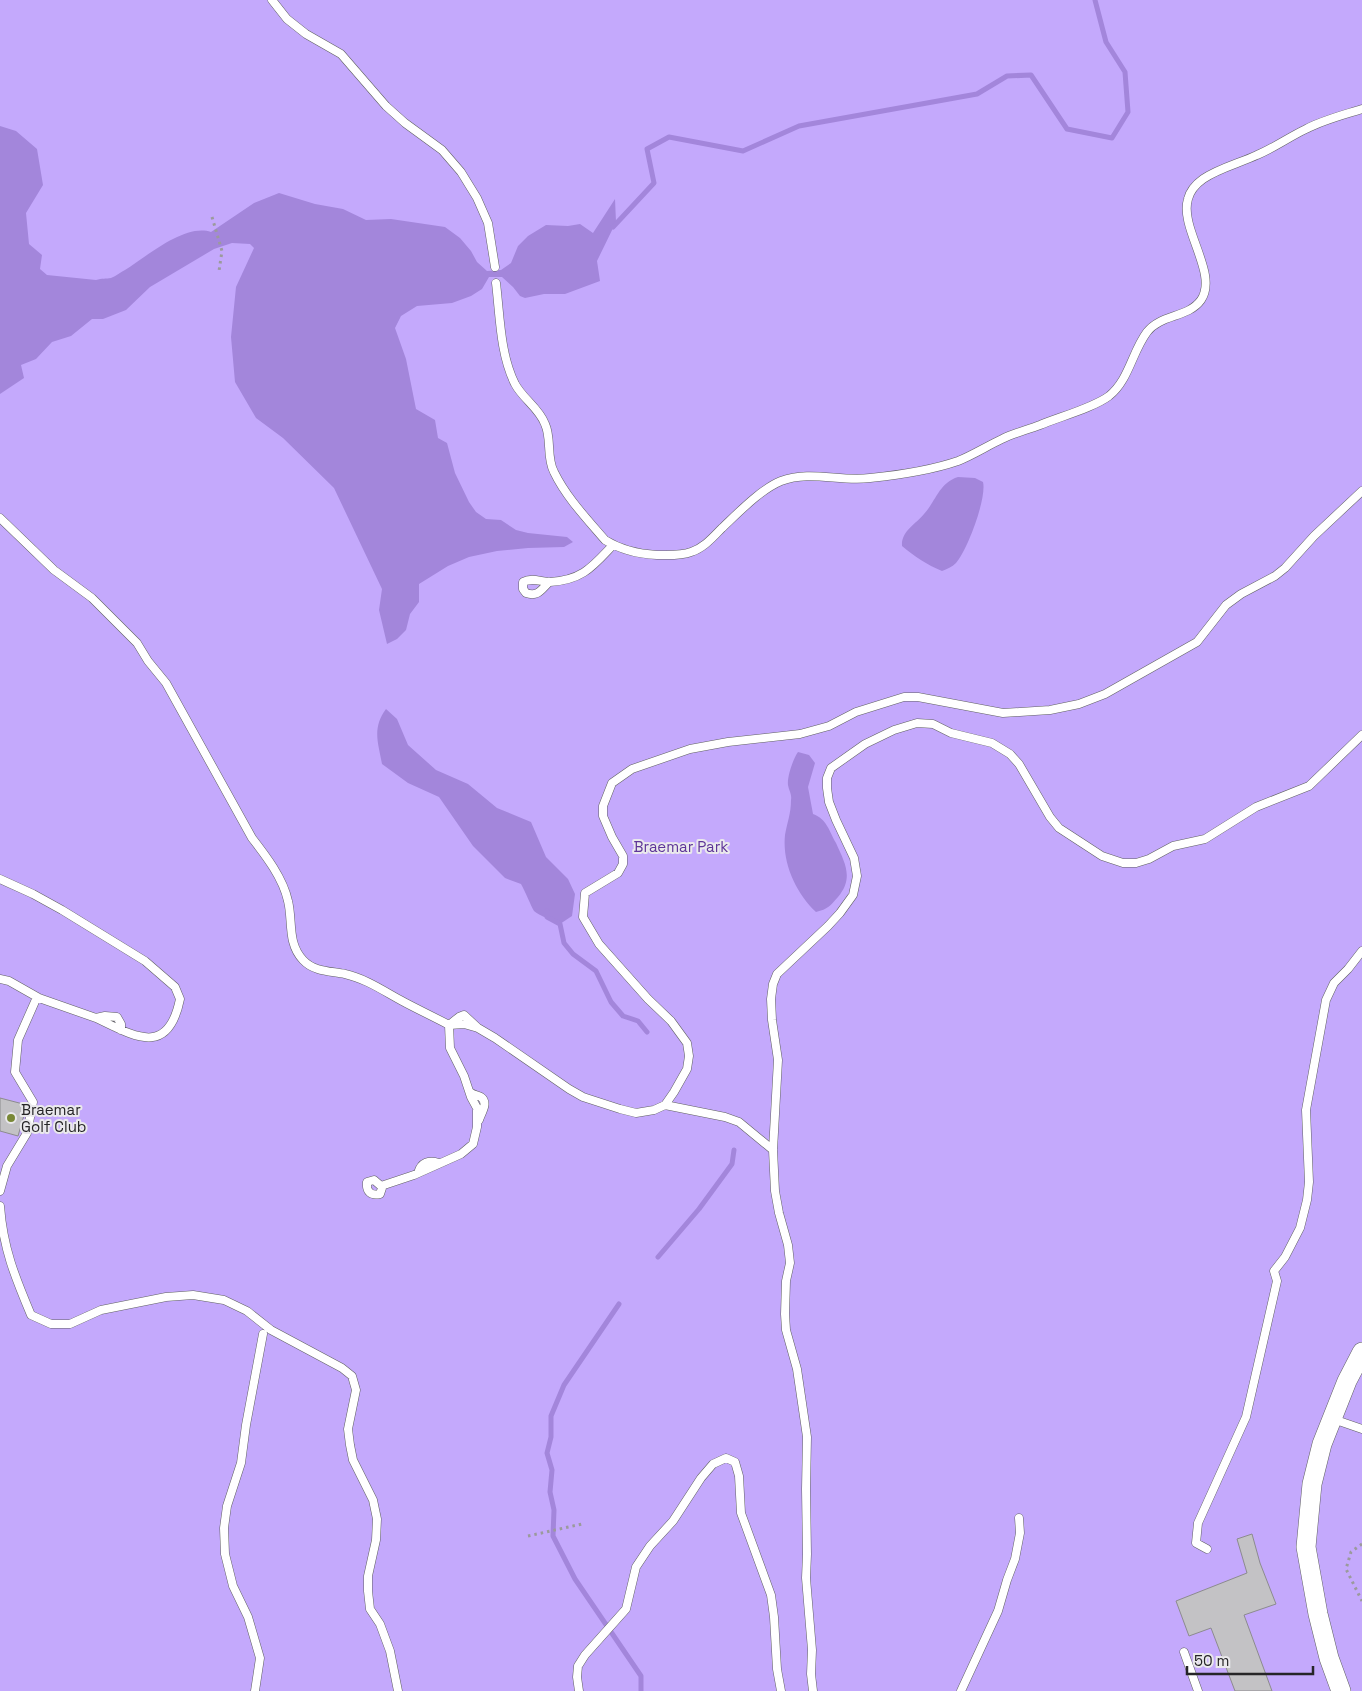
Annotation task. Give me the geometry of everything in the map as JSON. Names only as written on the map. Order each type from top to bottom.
[{"type":"street","points":[[1341,1691],[1329,1658],[1318,1614],[1306,1547],[1312,1484],[1322,1444],[1331,1418],[1361,1356]]},
{"type":"lane","points":[[272,0],[287,19],[306,34],[342,54],[386,106],[442,150],[461,172],[477,198],[488,222],[495,267]]},
{"type":"lane","points":[[496,283],[509,370],[516,386],[539,412],[548,429],[550,456],[554,472],[573,500],[605,540],[624,550],[646,554],[673,555],[692,552],[711,540],[739,512],[760,495],[782,481],[801,476],[866,478],[929,470],[959,460],[1004,438],[1102,400],[1110,395],[1123,378],[1145,334],[1152,326],[1174,314],[1185,313],[1194,308],[1202,298],[1205,289],[1205,278],[1186,208],[1188,196],[1196,185],[1204,178],[1259,155],[1307,128],[1362,109]]},
{"type":"lane","points":[[449,1025],[459,1017],[464,1016],[478,1028],[583,1097],[620,1110],[636,1113],[654,1110],[665,1105],[687,1069],[689,1056],[687,1043],[671,1021],[648,999],[599,944],[583,916],[586,893],[618,873],[623,864],[623,856],[603,816],[602,806],[612,783],[632,770],[690,749],[728,742],[778,738],[800,734],[829,726],[856,712],[904,697],[918,697],[1003,713],[1050,710],[1079,704],[1105,694],[1197,642],[1226,605],[1285,568],[1314,536],[1362,492]]},
{"type":"lane","points":[[0,518],[54,570],[92,598],[137,643],[148,661],[166,683],[252,838],[266,856],[283,886],[288,900],[290,933],[303,960],[315,968],[330,973],[346,974],[370,984],[449,1025]]},
{"type":"lane","points":[[549,582],[584,574],[613,545]]},
{"type":"lane","points":[[813,1691],[811,1674],[812,1650],[806,1578],[808,1438],[797,1369],[786,1330],[786,1281],[790,1263],[788,1245],[775,1192],[773,1150],[778,1060],[771,999],[773,984],[784,966],[840,913],[853,896],[857,876],[854,858],[836,820],[827,788],[827,778],[832,768],[865,744],[894,730],[917,723],[933,724],[951,733],[992,744],[1010,754],[1019,764],[1050,817],[1059,828],[1102,856],[1123,863],[1136,863],[1149,859],[1173,846],[1205,838],[1256,808],[1308,786],[1362,735]]},
{"type":"lane","points":[[0,879],[76,917],[83,924],[145,961],[175,987],[180,999],[170,1027],[163,1034],[148,1038],[137,1037],[121,1030],[121,1024],[117,1017],[105,1016],[96,1018],[37,997],[9,981],[0,979]]},
{"type":"lane","points":[[1207,1549],[1196,1543],[1198,1523],[1246,1418],[1277,1281],[1274,1271],[1285,1257],[1300,1228],[1309,1182],[1306,1110],[1326,1000],[1334,983],[1362,951]]},
{"type":"lane","points":[[0,1191],[7,1166],[27,1133],[33,1102],[15,1072],[18,1040],[37,997]]},
{"type":"lane","points":[[381,1186],[418,1173],[461,1154],[473,1144],[477,1127],[477,1108],[450,1048],[449,1025]]},
{"type":"lane","points":[[665,1105],[725,1117],[739,1122],[773,1150]]},
{"type":"lane","points":[[0,1206],[5,1246],[15,1278],[31,1315],[51,1324],[70,1324],[101,1310],[166,1297],[194,1295],[224,1300],[247,1311],[271,1330],[342,1368],[352,1376],[356,1390],[348,1429],[350,1445],[354,1460],[373,1500],[377,1519],[376,1540],[368,1576],[370,1609],[380,1624],[390,1651],[398,1691]]},
{"type":"lane","points":[[255,1691],[260,1658],[248,1617],[233,1586],[225,1554],[224,1528],[227,1506],[240,1463],[263,1334]]},
{"type":"lane","points":[[1331,1418],[1362,1429]]},
{"type":"lane","points":[[578,1691],[578,1666],[585,1655],[626,1610],[636,1567],[650,1546],[674,1521],[701,1478],[713,1464],[726,1458],[735,1462],[739,1476],[741,1513],[771,1595],[777,1669],[781,1691]]},
{"type":"lane","points":[[961,1691],[998,1611],[1006,1580],[1015,1559],[1020,1533],[1019,1518]]},
{"type":"lane","points":[[1184,1652],[1198,1691]]},
{"type":"path","points":[[212,217],[222,251],[219,271]]},
{"type":"path","points":[[528,1536],[582,1524]]},
{"type":"path","points":[[1362,1544],[1351,1552],[1346,1569],[1362,1602]]},
{"type":"green space","name":"Braemar Park","points":[[0,0],[1362,0],[1362,1691],[0,1691]]},
{"type":"shaded area","points":[[0,126],[16,131],[37,149],[43,185],[26,213],[29,244],[42,255],[40,269],[47,275],[96,280],[111,278],[166,243],[190,232],[211,232],[254,203],[279,193],[315,204],[343,209],[366,220],[391,219],[445,227],[460,238],[477,262],[487,271],[501,270],[511,263],[518,246],[528,236],[546,225],[568,226],[580,224],[593,233],[615,199],[616,222],[597,261],[600,281],[565,294],[544,294],[525,298],[520,296],[502,277],[489,277],[482,289],[471,296],[452,303],[417,306],[401,316],[395,328],[406,359],[416,409],[435,420],[438,438],[447,443],[455,473],[476,512],[486,519],[501,520],[516,530],[567,537],[573,542],[564,547],[497,551],[469,557],[448,566],[419,584],[419,602],[410,614],[406,630],[397,639],[387,644],[379,610],[382,589],[334,488],[283,438],[256,418],[235,382],[231,337],[236,287],[254,248],[250,244],[232,243],[214,249],[150,287],[126,310],[103,319],[92,319],[71,336],[52,342],[36,359],[21,365],[24,378],[0,394]]},
{"type":"shaded area","points":[[958,477],[975,478],[983,482],[982,500],[975,524],[960,557],[949,568],[942,571],[911,553],[902,546],[902,541],[906,532],[921,518],[946,483]]},
{"type":"shaded area","points":[[386,709],[397,719],[408,745],[436,770],[468,784],[497,808],[531,822],[546,857],[568,879],[575,894],[572,916],[560,924],[536,913],[521,884],[505,878],[473,846],[439,797],[408,783],[382,764],[377,735],[379,723]]},
{"type":"shaded area","points":[[798,752],[809,755],[815,763],[808,787],[813,814],[822,819],[827,826],[845,864],[847,877],[843,890],[838,897],[829,907],[816,912],[797,887],[788,867],[786,856],[785,835],[790,814],[791,798],[788,782],[794,759]]},
{"type":"building","name":"Braemar Golf Club","points":[[0,1098],[27,1105],[18,1136],[0,1131]]},
{"type":"building","points":[[1252,1534],[1260,1563],[1276,1604],[1244,1615],[1272,1691],[1235,1691],[1211,1628],[1189,1636],[1176,1601],[1247,1573],[1237,1539]]},
{"type":"waterway","points":[[613,227],[654,183],[647,149],[669,137],[743,151],[799,126],[977,94],[1007,76],[1031,75],[1067,129],[1112,138],[1128,112],[1125,72],[1106,42],[1095,0]]},
{"type":"waterway","points":[[547,911],[547,917],[560,924],[564,943],[573,954],[596,971],[611,1002],[623,1016],[638,1021],[647,1032]]},
{"type":"waterway","points":[[658,1257],[699,1209],[732,1164],[734,1150]]},
{"type":"waterway","points":[[619,1304],[564,1385],[551,1416],[551,1437],[547,1453],[552,1470],[550,1492],[554,1510],[553,1536],[575,1579],[641,1676],[641,1691]]},
{"type":"place","name":"Braemar Golf Club","points":[[11,1118]]}]
